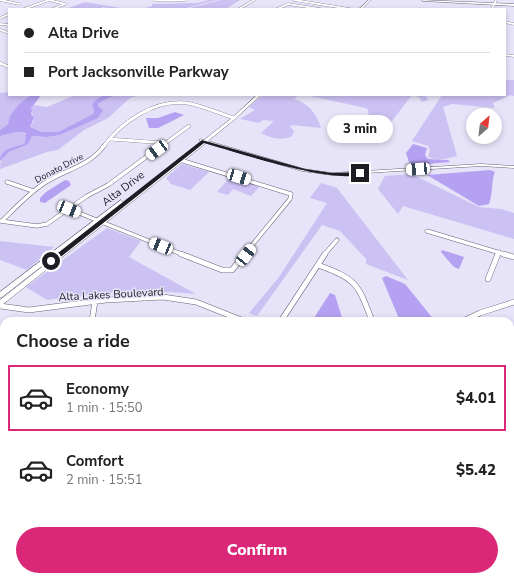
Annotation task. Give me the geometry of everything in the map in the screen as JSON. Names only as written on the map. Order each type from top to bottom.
[{"type":"street","points":[[0,0],[19,4]]},
{"type":"street","points":[[27,8],[49,0],[65,4],[55,8]]},
{"type":"street","points":[[155,0],[185,0]]},
{"type":"street","points":[[241,8],[254,0]]},
{"type":"street","points":[[294,0],[344,8]]},
{"type":"street","points":[[361,8],[370,0]]},
{"type":"street","points":[[423,0],[467,1],[514,5]]},
{"type":"street","points":[[493,8],[496,0]]},
{"type":"street","points":[[279,8],[285,4],[310,8]]},
{"type":"street","name":"Alta Drive","points":[[0,303],[98,222],[257,96]]},
{"type":"street","name":"Donato Drive","points":[[1,221],[33,190],[92,159],[102,150],[116,130],[150,109],[164,104],[192,104],[232,117]]},
{"type":"street","points":[[1,221],[42,225],[52,221],[87,196],[108,185],[129,168],[189,126]]},
{"type":"street","points":[[109,139],[165,143]]},
{"type":"street","points":[[202,141],[304,170],[332,174],[481,165],[514,167]]},
{"type":"street","name":"Alta Drive","points":[[0,295],[180,160],[202,141]]},
{"type":"street","points":[[69,209],[98,222],[222,270],[230,271],[234,269],[246,255],[290,198],[291,194],[180,160]]},
{"type":"street","points":[[7,182],[33,190]]},
{"type":"street","points":[[428,231],[514,256]]},
{"type":"street","points":[[284,317],[330,246],[337,240]]},
{"type":"street","points":[[488,279],[489,273],[496,264],[499,252]]},
{"type":"street","points":[[318,265],[343,274],[353,280],[360,289],[370,317]]},
{"type":"street","name":"Alta Lakes Boulevard","points":[[0,306],[23,310],[95,301],[151,298],[188,300],[200,303],[234,317]]},
{"type":"street","points":[[93,317],[95,301]]},
{"type":"street","points":[[472,317],[514,302]]},
{"type":"shaded area","points":[[217,0],[186,8],[145,8],[152,6],[152,4],[197,3]]},
{"type":"shaded area","points":[[221,0],[240,0],[227,8],[190,8]]},
{"type":"shaded area","points":[[85,2],[120,8],[103,7],[69,8]]},
{"type":"shaded area","points":[[506,80],[514,80],[514,96],[510,95],[493,103],[495,108],[452,104],[443,107],[457,156],[442,159],[428,157],[430,150],[428,146],[412,141],[441,96],[506,96]]},
{"type":"shaded area","points":[[8,92],[8,96],[30,96],[15,111],[8,124],[0,130],[0,93]]},
{"type":"shaded area","points":[[30,96],[40,96],[31,108],[31,114],[34,118],[30,127],[42,132],[58,132],[93,114],[94,110],[92,105],[99,97],[113,96],[99,103],[98,106],[103,110],[98,118],[60,135],[47,137],[32,136],[28,144],[9,152],[0,161],[1,156],[6,150],[25,143],[26,133],[17,132],[0,136],[0,130],[8,124],[10,116],[19,104]]},
{"type":"shaded area","points":[[73,96],[103,96],[96,99],[93,114],[58,132],[42,132],[30,127],[34,121],[31,108],[33,105],[47,107]]},
{"type":"shaded area","points":[[113,96],[137,96],[130,98],[108,118],[84,130],[58,150],[47,152],[0,169],[1,162],[4,157],[8,153],[24,145],[32,136],[47,137],[60,135],[97,118],[101,111],[98,106],[99,103]]},
{"type":"shaded area","points":[[262,96],[298,96],[294,99],[308,106],[317,118],[321,128],[292,125],[290,127],[294,131],[292,136],[288,138],[280,139],[268,136],[261,133],[274,121],[263,120],[259,123],[240,119],[255,110],[249,107]]},
{"type":"shaded area","points":[[310,96],[411,96],[381,135],[376,134],[366,108]]},
{"type":"shaded area","points":[[416,96],[426,96],[428,100],[422,102],[419,97]]},
{"type":"shaded area","points":[[175,112],[184,115],[158,128],[149,128],[146,118],[158,118]]},
{"type":"shaded area","points":[[17,132],[28,134],[25,143],[3,152],[0,157],[0,136]]},
{"type":"shaded area","points":[[413,144],[427,148],[425,155],[428,159],[448,160],[450,162],[413,165],[409,162],[406,153]]},
{"type":"shaded area","points":[[182,164],[209,172],[190,190],[171,184],[166,178]]},
{"type":"shaded area","points":[[490,170],[495,172],[489,204],[479,206],[427,175]]},
{"type":"shaded area","points":[[411,174],[479,207],[501,209],[514,213],[514,239],[403,206],[398,214],[378,189],[385,176]]},
{"type":"shaded area","points":[[230,177],[260,186],[251,196],[233,189],[228,195],[217,192]]},
{"type":"shaded area","points":[[65,180],[69,181],[71,185],[45,203],[40,202],[40,198],[46,192]]},
{"type":"shaded area","points":[[321,183],[337,188],[408,280],[366,264],[366,259],[340,231],[322,225],[257,316],[249,313],[279,277],[327,203],[310,198]]},
{"type":"shaded area","points":[[107,228],[141,241],[129,257],[196,294],[121,292],[47,300],[26,287]]},
{"type":"shaded area","points":[[0,241],[54,247],[27,270],[0,260]]},
{"type":"shaded area","points":[[442,250],[464,257],[459,269],[454,267],[441,252]]},
{"type":"shaded area","points":[[386,276],[405,284],[432,317],[398,317],[382,278]]},
{"type":"shaded area","points":[[330,293],[335,295],[342,317],[315,317]]},
{"type":"route","points":[[51,261],[204,141],[304,170],[332,174],[360,173]]}]
